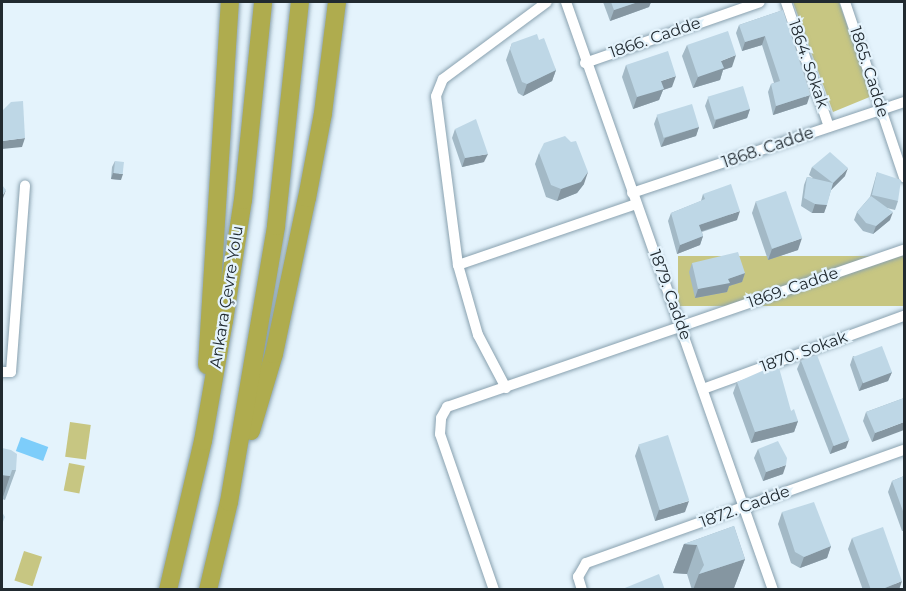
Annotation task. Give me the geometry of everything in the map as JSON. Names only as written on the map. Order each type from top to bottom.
[{"type":"highway","points":[[203,441],[230,2]]},
{"type":"highway","name":"Ankara Çevre Yolu","points":[[168,590],[203,441],[243,200],[263,2]]},
{"type":"highway","points":[[229,502],[276,226],[300,2]]},
{"type":"highway","points":[[208,590],[229,502],[274,354],[323,113],[337,2]]},
{"type":"street","points":[[506,388],[478,335],[458,265],[436,108],[438,91],[443,79],[547,2]]},
{"type":"street","name":"1879. Cadde","points":[[566,2],[585,63],[746,506],[772,590]]},
{"type":"street","name":"1866. Cadde","points":[[585,63],[760,2]]},
{"type":"street","name":"1864. Sokak","points":[[786,2],[829,127]]},
{"type":"street","name":"1865. Cadde","points":[[845,2],[904,177]]},
{"type":"street","name":"1868. Cadde","points":[[458,265],[829,127],[904,102]]},
{"type":"street","points":[[6,372],[24,186]]},
{"type":"street","name":"1869. Cadde","points":[[494,590],[439,423],[447,407],[904,250]]},
{"type":"street","name":"1870. Sokak","points":[[703,389],[904,316]]},
{"type":"street","name":"1872. Cadde","points":[[582,590],[578,576],[586,563],[904,450]]},
{"type":"shaded area","points":[[793,2],[839,2],[872,96],[833,112]]},
{"type":"shaded area","points":[[678,256],[904,256],[904,306],[678,306]]},
{"type":"shaded area","points":[[70,422],[91,425],[86,460],[65,457]]},
{"type":"shaded area","points":[[69,463],[85,466],[79,494],[64,490]]},
{"type":"shaded area","points":[[24,551],[42,557],[32,586],[14,580]]},
{"type":"water","points":[[21,437],[48,447],[43,461],[16,451]]},
{"type":"building","points":[[611,2],[638,2],[614,10]]},
{"type":"building","points":[[783,10],[810,95],[776,106],[771,84],[780,81],[765,36],[745,42],[739,25]]},
{"type":"building","points":[[728,31],[736,55],[721,61],[724,68],[698,77],[687,45]]},
{"type":"building","points":[[537,34],[539,40],[544,38],[556,70],[527,84],[522,82],[510,49],[512,43]]},
{"type":"building","points":[[668,51],[676,76],[661,81],[664,89],[637,97],[626,65]]},
{"type":"building","points":[[743,86],[750,109],[715,120],[708,97]]},
{"type":"building","points":[[23,101],[25,138],[2,141],[2,111],[11,102]]},
{"type":"building","points":[[692,104],[699,127],[664,138],[657,115]]},
{"type":"building","points":[[476,119],[488,154],[465,158],[455,129]]},
{"type":"building","points":[[565,136],[571,142],[576,141],[588,172],[581,182],[561,189],[551,185],[539,153],[544,143]]},
{"type":"building","points":[[830,152],[848,168],[833,183],[812,167]]},
{"type":"building","points":[[115,161],[124,162],[123,174],[114,173]]},
{"type":"building","points":[[877,172],[901,180],[898,201],[872,195]]},
{"type":"building","points":[[807,177],[833,183],[827,205],[815,204],[804,198]]},
{"type":"building","points":[[731,184],[740,211],[699,225],[703,236],[680,245],[671,213],[705,199],[703,194]]},
{"type":"building","points":[[786,191],[802,238],[772,249],[756,201]]},
{"type":"building","points":[[871,196],[893,212],[876,226],[866,223],[857,212]]},
{"type":"building","points":[[738,252],[745,273],[728,279],[730,283],[698,289],[692,263]]},
{"type":"building","points":[[882,346],[892,372],[863,383],[853,357]]},
{"type":"building","points":[[817,355],[850,440],[834,446],[801,361]]},
{"type":"building","points":[[778,364],[791,411],[794,409],[798,421],[755,432],[737,382]]},
{"type":"building","points":[[904,398],[904,422],[875,433],[866,412]]},
{"type":"building","points":[[668,435],[689,501],[660,510],[639,445]]},
{"type":"building","points":[[778,441],[787,458],[786,465],[766,472],[758,449]]},
{"type":"building","points":[[2,448],[17,454],[16,470],[12,470],[10,476],[2,475]]},
{"type":"building","points":[[904,476],[904,514],[892,481]]},
{"type":"building","points":[[814,502],[831,546],[804,557],[795,552],[782,512]]},
{"type":"building","points":[[734,526],[745,559],[699,574],[704,565],[697,545],[684,544]]},
{"type":"building","points":[[883,527],[902,581],[880,590],[871,590],[852,538]]},
{"type":"building","points":[[659,574],[665,590],[620,590]]}]
